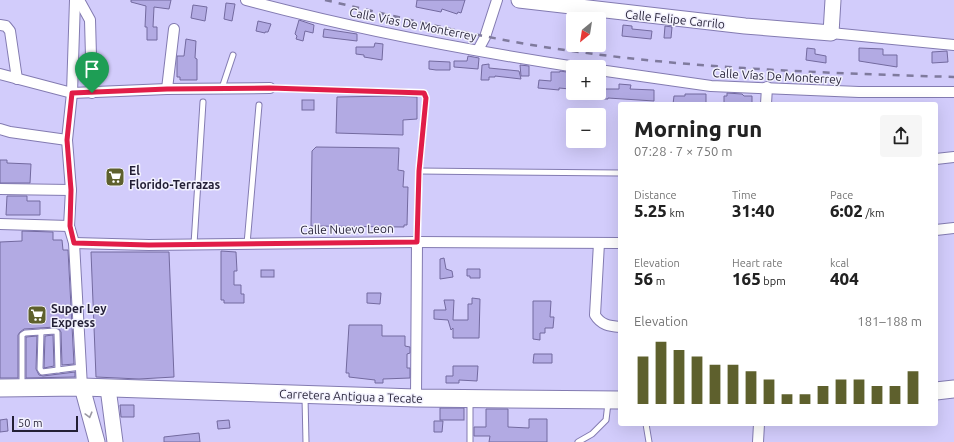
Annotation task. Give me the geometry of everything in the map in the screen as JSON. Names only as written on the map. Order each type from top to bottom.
[{"type":"main road","name":"Carretera Antigua a Tecate","points":[[0,388],[82,387],[416,398],[614,400]]},
{"type":"main road","points":[[938,391],[954,389]]},
{"type":"street","points":[[75,0],[72,93],[67,140],[71,190],[70,226],[74,243],[82,387],[97,442]]},
{"type":"street","points":[[79,0],[90,20],[92,93]]},
{"type":"street","name":"Calle Vías De Monterrey","points":[[246,0],[304,16],[386,33],[566,65]]},
{"type":"street","points":[[478,50],[485,37],[496,0]]},
{"type":"street","name":"Calle Felipe Carrilo","points":[[519,0],[745,26],[831,33]]},
{"type":"street","points":[[833,0],[831,33],[954,45]]},
{"type":"street","points":[[0,25],[6,26],[10,31],[17,79]]},
{"type":"street","points":[[167,89],[174,29]]},
{"type":"street","name":"Calle Vías De Monterrey","points":[[606,71],[711,86],[858,92],[954,92]]},
{"type":"street","points":[[0,74],[72,93],[167,89],[270,88]]},
{"type":"street","points":[[766,88],[766,102]]},
{"type":"street","points":[[0,129],[10,132],[67,140]]},
{"type":"street","points":[[938,159],[954,157]]},
{"type":"street","points":[[0,189],[71,190]]},
{"type":"street","points":[[0,224],[70,226]]},
{"type":"street","points":[[938,230],[954,228]]},
{"type":"street","points":[[416,398],[417,242]]},
{"type":"street","name":"Calle Nuevo Leon","points":[[74,243],[618,243]]},
{"type":"street","points":[[599,243],[595,315],[600,323],[610,326],[618,326]]},
{"type":"street","points":[[108,388],[115,442]]},
{"type":"street","points":[[758,426],[758,442]]},
{"type":"lane","points":[[222,88],[233,55]]},
{"type":"lane","points":[[270,88],[424,93],[426,98],[419,171],[417,242]]},
{"type":"lane","points":[[194,244],[203,102]]},
{"type":"lane","points":[[248,244],[259,105]]},
{"type":"lane","points":[[419,171],[618,173]]},
{"type":"lane","points":[[41,332],[40,370],[42,372],[81,367]]},
{"type":"lane","points":[[22,387],[22,335],[25,333],[57,332],[58,370]]},
{"type":"lane","points":[[305,394],[306,442]]},
{"type":"lane","points":[[470,399],[470,442]]},
{"type":"lane","points":[[578,442],[592,434],[606,420],[614,400]]},
{"type":"lane","points":[[646,426],[648,442]]},
{"type":"building","points":[[131,0],[171,0],[169,9],[154,7],[153,27],[157,27],[157,40],[147,40],[147,27],[145,27],[146,6],[131,2]]},
{"type":"building","points":[[417,0],[465,0],[461,13],[458,12],[457,14],[442,9],[441,12],[416,7]]},
{"type":"building","points":[[226,3],[235,4],[232,21],[224,19]]},
{"type":"building","points":[[193,5],[207,7],[205,21],[191,18]]},
{"type":"building","points":[[299,20],[314,25],[313,33],[305,31],[303,41],[296,39],[297,36],[295,34]]},
{"type":"building","points":[[258,21],[271,24],[268,32],[265,33],[256,31]]},
{"type":"building","points":[[623,25],[632,26],[632,29],[652,31],[651,39],[622,36]]},
{"type":"building","points":[[665,26],[672,27],[671,38],[664,38]]},
{"type":"building","points":[[324,29],[357,34],[357,41],[323,37]]},
{"type":"building","points":[[186,39],[196,41],[195,58],[197,59],[197,80],[180,80],[180,77],[177,77],[177,56],[184,56]]},
{"type":"building","points":[[375,43],[383,44],[382,60],[356,54],[356,47],[374,47]]},
{"type":"building","points":[[807,48],[815,49],[815,54],[826,56],[826,63],[806,60]]},
{"type":"building","points":[[859,48],[883,49],[883,55],[897,55],[897,67],[859,61]]},
{"type":"building","points":[[947,51],[948,62],[932,63],[932,52]]},
{"type":"building","points":[[468,56],[479,58],[478,69],[454,67],[454,61],[467,61]]},
{"type":"building","points":[[429,61],[450,62],[450,70],[429,69]]},
{"type":"building","points":[[489,64],[489,68],[519,71],[521,79],[495,76],[489,77],[489,80],[481,80],[482,65]]},
{"type":"building","points":[[520,65],[529,66],[529,76],[521,76]]},
{"type":"building","points":[[551,72],[566,72],[566,89],[559,88],[559,90],[538,88],[539,80],[551,81]]},
{"type":"building","points":[[619,84],[631,85],[630,89],[654,90],[654,101],[606,99],[606,89],[619,89]]},
{"type":"building","points":[[727,93],[752,96],[752,102],[724,102],[724,96],[727,96]]},
{"type":"building","points":[[685,94],[706,94],[706,102],[673,102],[674,96],[685,96]]},
{"type":"building","points":[[337,97],[417,97],[417,119],[403,120],[403,135],[336,133]]},
{"type":"building","points":[[302,100],[314,100],[314,110],[302,110]]},
{"type":"building","points":[[316,147],[399,148],[398,170],[404,171],[403,187],[408,187],[407,225],[404,225],[404,227],[311,226],[312,151]]},
{"type":"building","points":[[0,160],[7,160],[7,163],[31,164],[30,183],[0,183]]},
{"type":"building","points":[[7,196],[27,196],[27,201],[40,201],[40,215],[6,215]]},
{"type":"building","name":"Super Ley Express","points":[[22,231],[53,232],[53,240],[62,240],[63,250],[68,250],[74,364],[62,365],[61,332],[59,329],[55,327],[24,329],[18,335],[18,378],[0,378],[0,242],[22,241]]},
{"type":"building","points":[[221,251],[236,252],[237,271],[234,271],[234,285],[241,285],[241,294],[244,294],[244,303],[224,303],[224,300],[221,300]]},
{"type":"building","points":[[91,252],[169,252],[174,377],[139,379],[96,377]]},
{"type":"building","points":[[444,258],[446,269],[452,271],[453,277],[440,279],[440,259]]},
{"type":"building","points":[[467,269],[480,269],[480,278],[470,278],[470,276],[467,276]]},
{"type":"building","points":[[261,270],[274,270],[274,277],[261,277]]},
{"type":"building","points":[[367,293],[381,293],[380,304],[367,303]]},
{"type":"building","points":[[472,298],[480,299],[479,338],[453,338],[453,328],[451,330],[448,320],[434,319],[434,310],[446,310],[444,300],[454,300],[453,320],[468,320],[468,304],[472,304]]},
{"type":"building","points":[[533,301],[551,301],[550,317],[554,317],[553,328],[545,328],[545,333],[540,333],[540,340],[533,339]]},
{"type":"building","points":[[349,325],[382,325],[382,336],[405,336],[405,346],[410,347],[410,353],[407,354],[407,368],[410,368],[410,378],[383,379],[383,383],[375,383],[375,380],[349,377],[349,373],[346,373]]},
{"type":"building","points":[[53,335],[54,366],[44,368],[45,336]]},
{"type":"building","points":[[37,336],[36,369],[39,375],[43,376],[75,372],[75,377],[26,378],[26,337]]},
{"type":"building","points":[[534,354],[552,354],[552,363],[533,363]]},
{"type":"building","points":[[453,366],[478,366],[477,381],[459,380],[459,383],[446,383],[446,376],[453,376]]},
{"type":"building","points":[[120,405],[134,405],[134,417],[121,417]]},
{"type":"building","points":[[440,408],[464,408],[464,420],[440,420]]},
{"type":"building","points":[[486,409],[508,409],[508,427],[529,428],[529,419],[547,419],[547,442],[489,442],[490,436],[474,436],[474,427],[486,427]]},
{"type":"building","points":[[7,419],[8,431],[0,432],[0,420]]},
{"type":"building","points":[[229,420],[230,428],[218,429],[217,421]]},
{"type":"building","points":[[434,421],[443,421],[442,432],[434,432]]},
{"type":"building","points":[[199,433],[200,442],[164,442],[164,437]]},
{"type":"railway","points":[[325,0],[510,41],[620,57],[763,69],[954,77]]},
{"type":"place","name":"El Florido-Terrazas","points":[[115,177]]},
{"type":"place","name":"Super Ley Express","points":[[37,315]]},
{"type":"route","points":[[222,88],[424,93],[426,98],[419,171],[417,242],[149,245],[74,243],[70,226],[71,190],[67,140],[72,93],[92,93],[222,88]]}]
